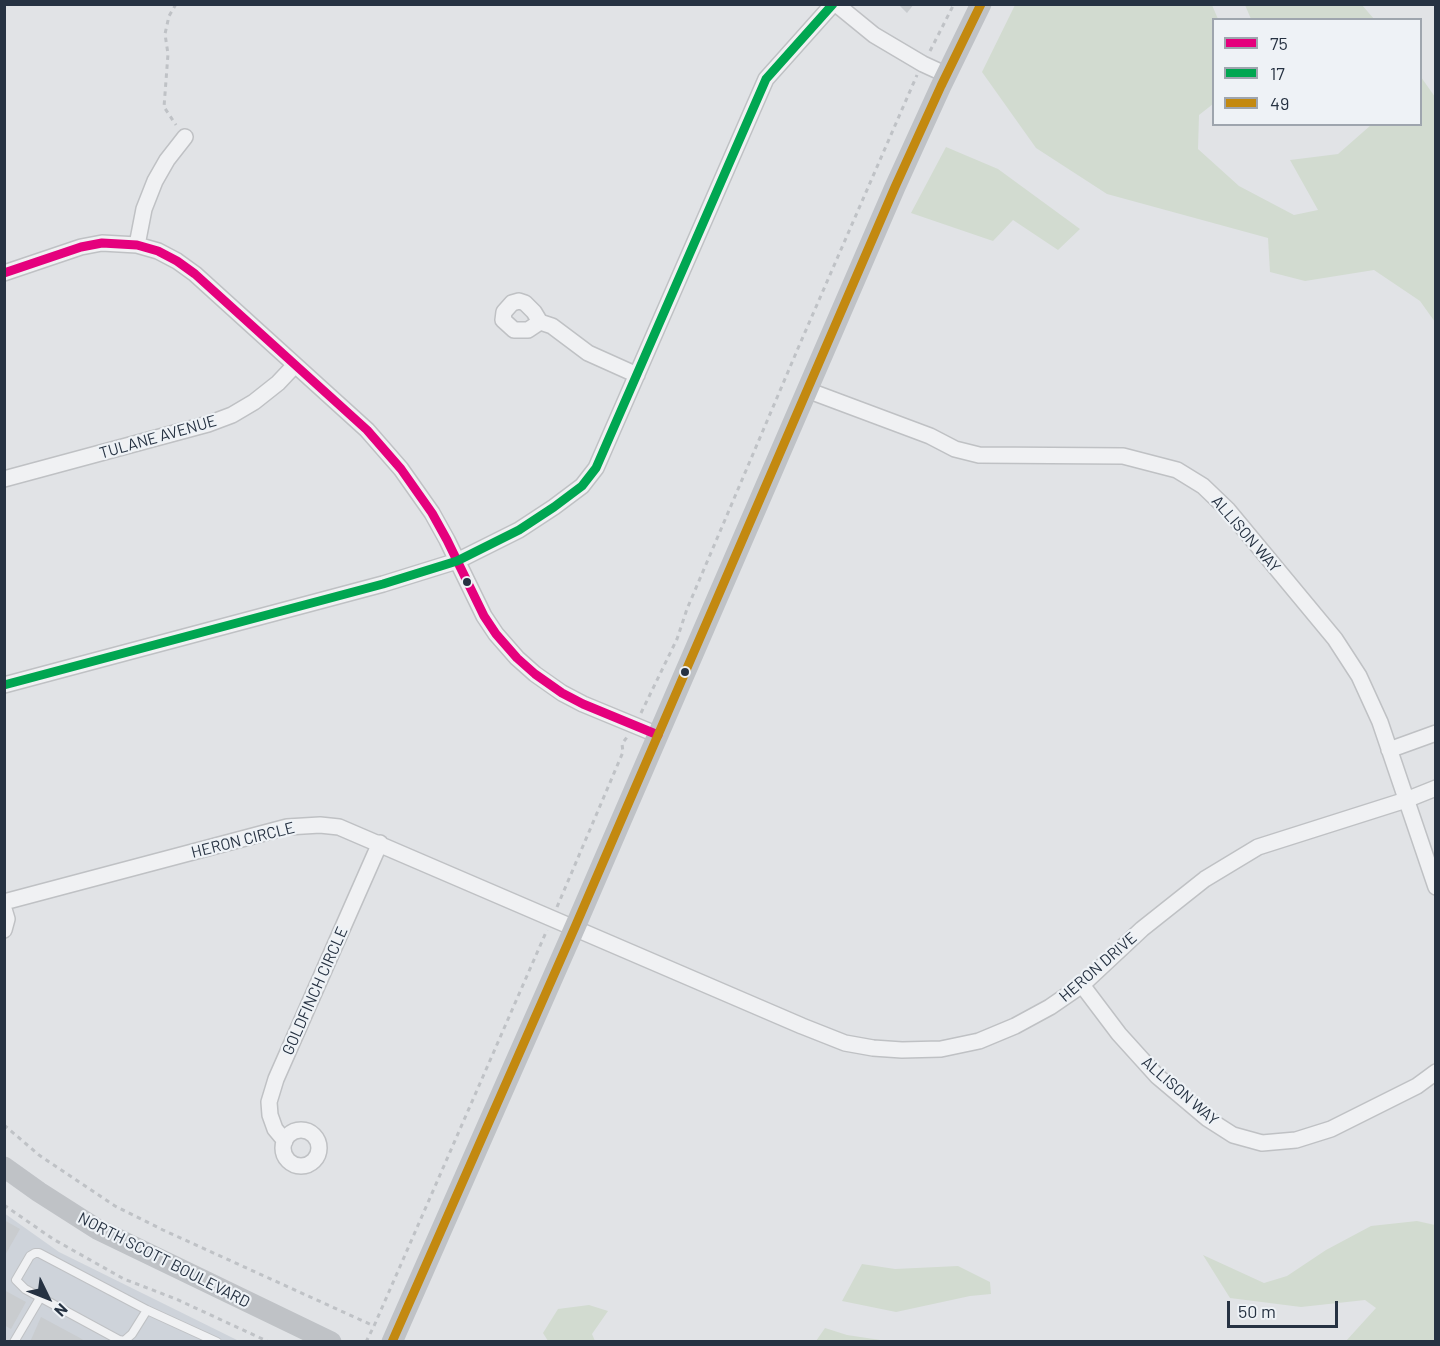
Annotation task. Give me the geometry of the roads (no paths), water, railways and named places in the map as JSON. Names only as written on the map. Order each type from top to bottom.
[{"type":"main road","points":[[392,1341],[575,927],[895,188],[981,4]]},
{"type":"main road","name":"NORTH SCOTT BOULEVARD","points":[[4,1167],[97,1229],[331,1341]]},
{"type":"street","points":[[4,685],[383,584],[457,561],[519,530],[582,486],[596,468],[766,79],[835,4],[874,35],[923,64],[947,75]]},
{"type":"street","points":[[137,245],[144,208],[181,131]]},
{"type":"street","points":[[4,273],[81,246],[102,243],[137,245],[167,256],[195,274],[367,430],[401,470],[432,513],[484,616],[517,658],[562,693],[658,735]]},
{"type":"street","points":[[540,322],[552,326],[588,353],[637,375]]},
{"type":"street","name":"TULANE AVENUE","points":[[4,479],[224,418],[254,402],[278,383],[295,365]]},
{"type":"street","name":"ALLISON WAY","points":[[807,390],[930,436],[955,449],[979,455],[1124,456],[1177,470],[1203,486],[1228,510],[1335,639],[1359,676],[1380,722],[1436,887]]},
{"type":"street","points":[[1389,750],[1436,733]]},
{"type":"street","name":"HERON DRIVE","points":[[575,927],[845,1043],[902,1050],[941,1049],[979,1041],[1050,1008],[1082,985],[1143,928],[1205,879],[1258,847],[1406,800],[1436,788]]},
{"type":"street","name":"HERON CIRCLE","points":[[4,902],[287,827],[320,825],[339,826],[575,927]]},
{"type":"street","name":"GOLDFINCH CIRCLE","points":[[285,1141],[275,1129],[270,1115],[269,1102],[276,1079],[380,843]]},
{"type":"street","points":[[4,909],[7,919],[4,930]]},
{"type":"street","name":"ALLISON WAY","points":[[1082,985],[1119,1034],[1157,1076],[1208,1119],[1233,1135],[1262,1143],[1296,1140],[1331,1129],[1417,1086],[1436,1072]]},
{"type":"lane","points":[[147,1310],[132,1334],[124,1341],[119,1340],[40,1298],[16,1280],[30,1256],[39,1253],[147,1310],[217,1341]]},
{"type":"lane","points":[[14,1341],[40,1298]]}]
